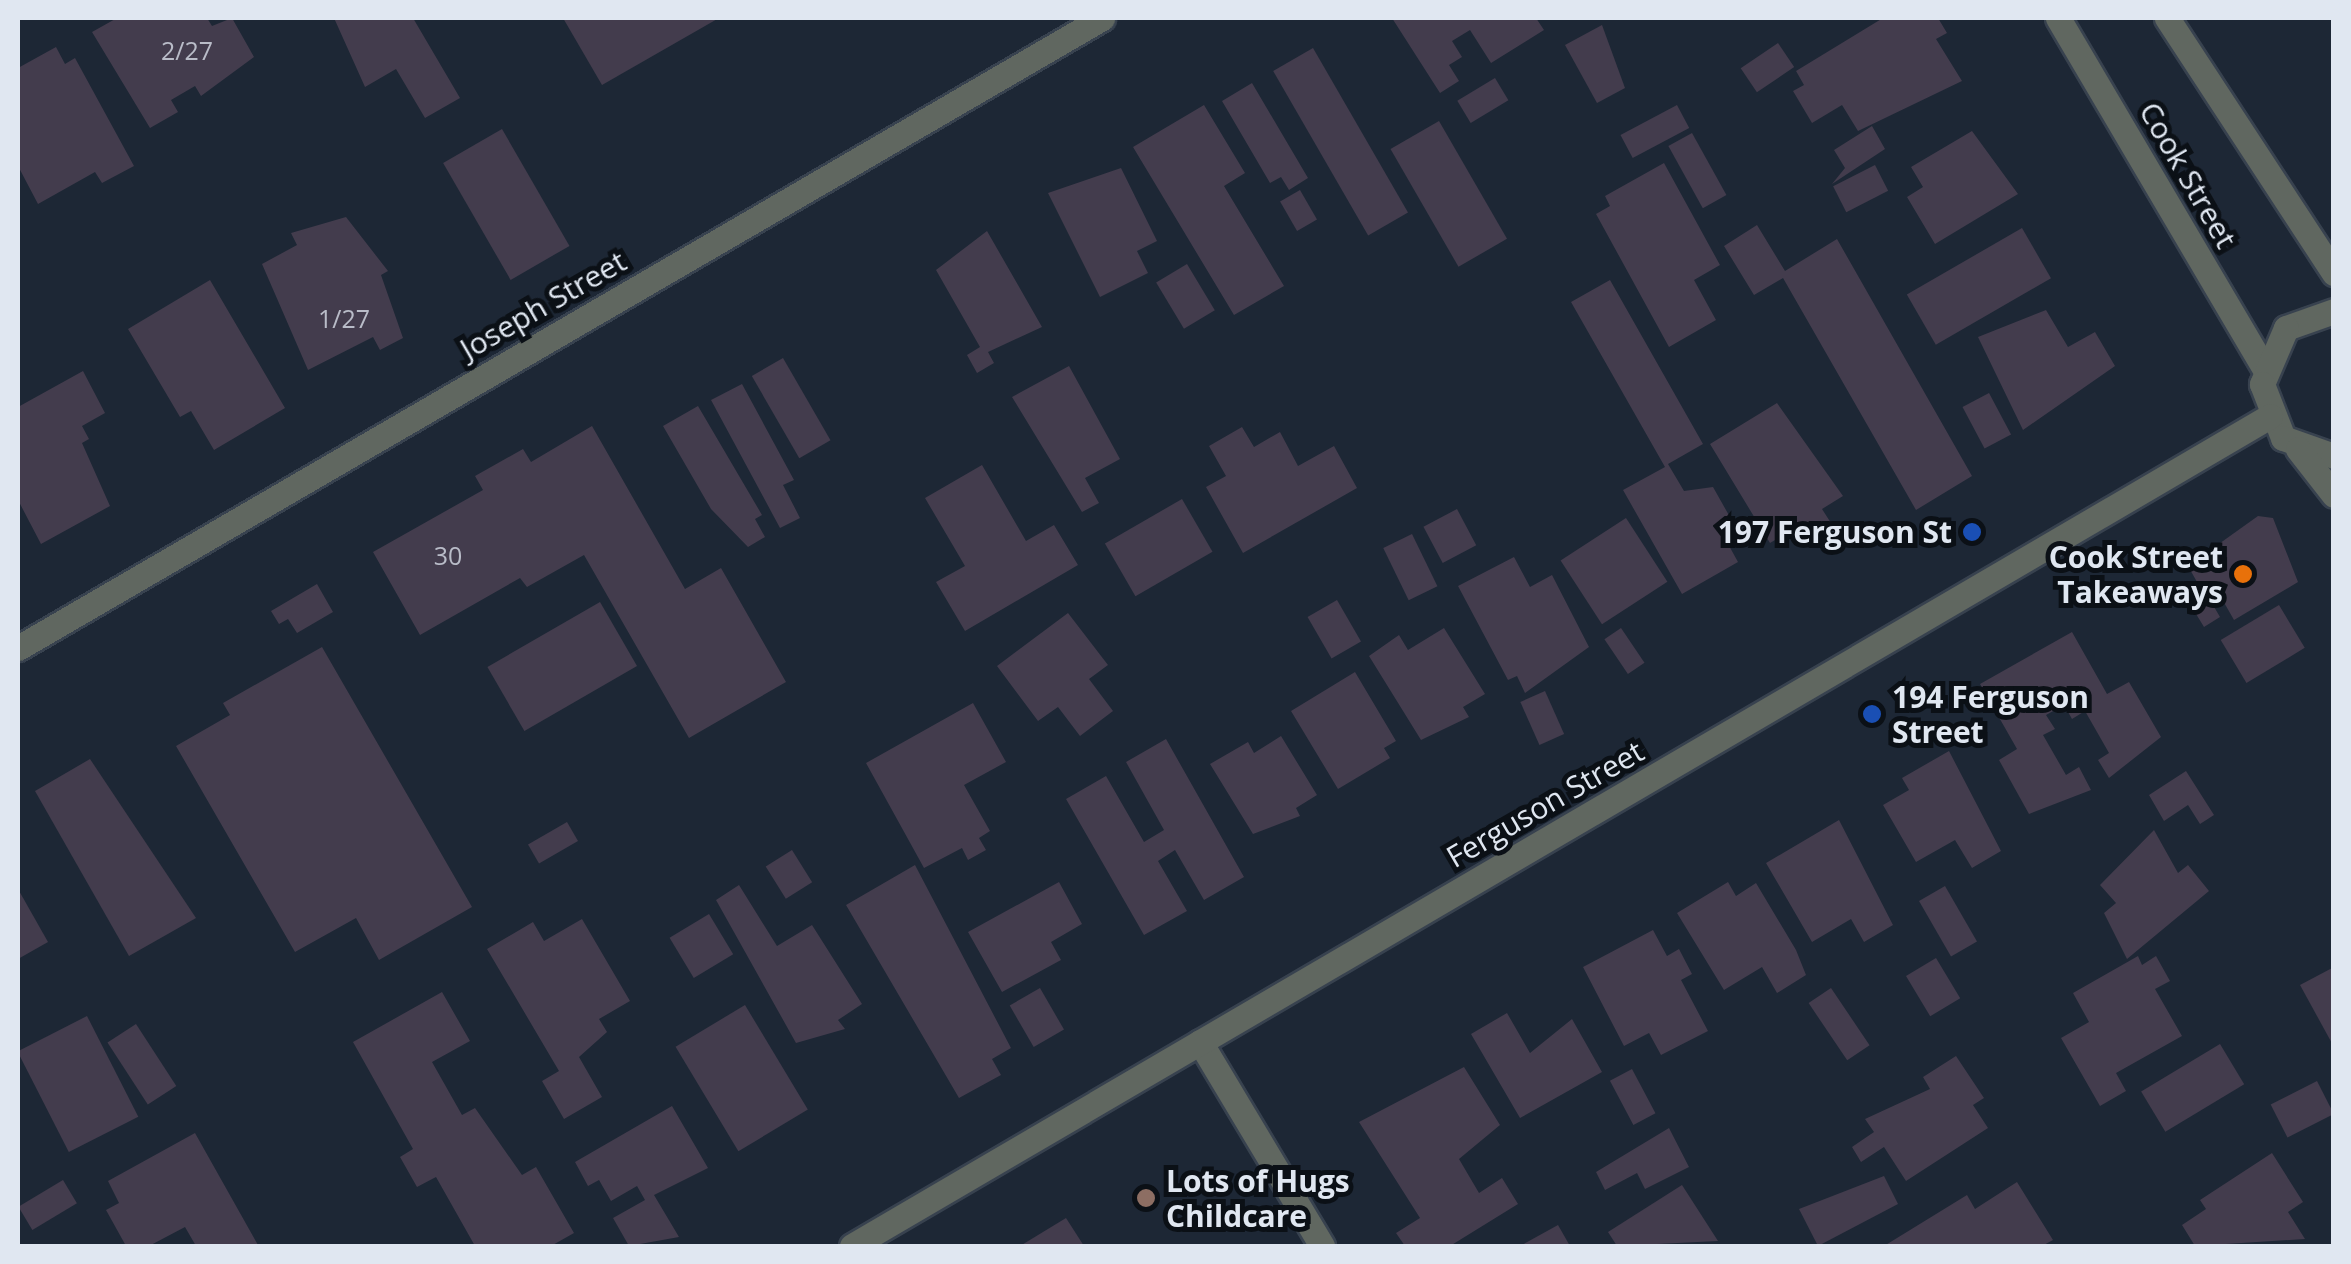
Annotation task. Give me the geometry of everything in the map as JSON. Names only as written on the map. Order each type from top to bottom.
[{"type":"street","name":"Joseph Street","points":[[18,648],[1102,18]]},
{"type":"street","name":"Cook Street","points":[[2058,18],[2262,366]]},
{"type":"street","name":"Cook Street","points":[[2167,18],[2334,273]]},
{"type":"street","points":[[2334,311],[2286,328],[2262,366],[2270,416],[2334,495]]},
{"type":"street","name":"Ferguson Street","points":[[852,1246],[2270,416]]},
{"type":"street","points":[[2298,448],[2334,456]]},
{"type":"street","points":[[1200,1042],[1322,1246]]},
{"type":"building","points":[[117,18],[207,18],[212,26],[232,18],[254,57],[201,96],[195,86],[171,100],[178,112],[150,128],[92,32]]},
{"type":"building","points":[[334,18],[413,18],[460,98],[425,118],[396,69],[365,87]]},
{"type":"building","points":[[563,18],[719,18],[602,85]]},
{"type":"building","points":[[1392,18],[1536,18],[1544,30],[1491,63],[1470,30],[1452,41],[1462,57],[1449,65],[1459,81],[1440,93]]},
{"type":"building","points":[[1883,18],[1938,18],[1947,33],[1936,39],[1962,81],[1858,131],[1842,105],[1812,123],[1793,91],[1804,85],[1796,71]]},
{"type":"building","points":[[1602,25],[1625,88],[1597,103],[1565,45]]},
{"type":"building","points":[[1778,43],[1794,67],[1757,92],[1741,68]]},
{"type":"building","points":[[56,47],[65,64],[75,58],[134,166],[102,183],[95,172],[38,204],[18,166],[18,68]]},
{"type":"building","points":[[1313,48],[1408,213],[1368,236],[1273,71]]},
{"type":"building","points":[[1495,78],[1508,100],[1471,123],[1457,101]]},
{"type":"building","points":[[1252,83],[1308,178],[1289,190],[1281,177],[1270,183],[1222,101]]},
{"type":"building","points":[[1204,105],[1245,173],[1224,186],[1284,286],[1234,315],[1133,147]]},
{"type":"building","points":[[1677,105],[1689,128],[1633,158],[1620,135]]},
{"type":"building","points":[[1439,121],[1507,239],[1459,267],[1391,149]]},
{"type":"building","points":[[1872,126],[1885,149],[1832,184],[1845,168],[1834,150]]},
{"type":"building","points":[[502,129],[570,246],[511,280],[443,163]]},
{"type":"building","points":[[1972,131],[2018,194],[1935,244],[1907,197],[1923,187],[1911,167]]},
{"type":"building","points":[[1692,133],[1726,195],[1703,208],[1668,146]]},
{"type":"building","points":[[1664,163],[1720,265],[1694,280],[1716,320],[1669,347],[1596,214],[1610,206],[1605,196]]},
{"type":"building","points":[[1875,165],[1888,191],[1846,212],[1833,186]]},
{"type":"building","points":[[1121,168],[1157,241],[1137,251],[1148,273],[1100,297],[1048,193]]},
{"type":"building","points":[[1300,190],[1317,219],[1297,231],[1280,202]]},
{"type":"building","points":[[346,217],[388,271],[381,275],[403,338],[380,350],[373,337],[308,370],[262,264],[297,245],[291,233]]},
{"type":"building","points":[[1757,225],[1785,271],[1837,239],[1972,476],[1916,510],[1783,278],[1754,295],[1724,246]]},
{"type":"building","points":[[2022,228],[2051,278],[1936,345],[1907,294]]},
{"type":"building","points":[[987,231],[1042,327],[988,352],[994,363],[977,373],[967,355],[980,347],[936,270]]},
{"type":"building","points":[[1187,264],[1215,310],[1184,329],[1156,283]]},
{"type":"building","points":[[210,280],[285,408],[214,450],[191,411],[180,417],[128,329]]},
{"type":"building","points":[[1610,280],[1703,444],[1668,464],[1684,491],[1713,487],[1735,526],[1722,533],[1738,562],[1682,594],[1623,490],[1665,467],[1571,302]]},
{"type":"building","points":[[2046,310],[2068,347],[2095,332],[2115,366],[2023,430],[1978,337]]},
{"type":"building","points":[[783,358],[830,440],[799,458],[752,376]]},
{"type":"building","points":[[1069,366],[1120,459],[1085,478],[1099,503],[1082,512],[1012,397]]},
{"type":"building","points":[[83,371],[105,413],[82,426],[89,439],[82,443],[110,506],[41,544],[18,500],[18,407]]},
{"type":"building","points":[[742,384],[794,480],[783,485],[800,518],[780,528],[711,400]]},
{"type":"building","points":[[1989,393],[2011,434],[1985,449],[1963,407]]},
{"type":"building","points":[[1777,403],[1843,496],[1822,509],[1831,523],[1808,537],[1800,525],[1770,543],[1710,444]]},
{"type":"building","points":[[698,406],[762,515],[755,519],[765,537],[748,547],[711,509],[663,426]]},
{"type":"building","points":[[592,426],[685,589],[721,568],[786,682],[689,738],[584,555],[527,587],[520,578],[420,635],[373,552],[483,490],[475,476],[523,449],[531,462]]},
{"type":"building","points":[[1242,427],[1254,447],[1280,432],[1298,466],[1334,446],[1357,488],[1243,553],[1206,487],[1226,476],[1209,446]]},
{"type":"building","points":[[982,465],[1026,541],[1054,525],[1078,565],[965,631],[936,582],[965,566],[925,498]]},
{"type":"building","points":[[1182,499],[1212,552],[1135,596],[1105,544]]},
{"type":"building","points":[[1457,509],[1476,545],[1443,563],[1423,527]]},
{"type":"building","name":"Cook Street Takeaways","points":[[2258,516],[2273,518],[2298,582],[2234,620],[2222,599],[2213,605],[2220,617],[2204,627],[2182,591],[2197,582],[2188,566]]},
{"type":"building","points":[[1626,518],[1667,582],[1602,624],[1561,560]]},
{"type":"building","points":[[1412,534],[1437,586],[1409,600],[1383,548]]},
{"type":"building","points":[[1514,557],[1530,587],[1552,575],[1589,647],[1525,693],[1517,676],[1508,680],[1458,586]]},
{"type":"building","points":[[317,584],[333,612],[297,633],[288,619],[279,624],[271,611]]},
{"type":"building","points":[[1337,600],[1361,642],[1332,659],[1308,617]]},
{"type":"building","points":[[600,602],[637,666],[524,731],[487,667]]},
{"type":"building","points":[[2279,605],[2305,648],[2246,683],[2221,640]]},
{"type":"building","points":[[1068,613],[1108,665],[1089,679],[1113,711],[1080,736],[1058,707],[1038,721],[997,666]]},
{"type":"building","points":[[1444,628],[1485,694],[1463,707],[1469,717],[1421,740],[1369,656],[1399,635],[1408,650]]},
{"type":"building","points":[[1621,628],[1644,663],[1628,674],[1604,639]]},
{"type":"building","points":[[2072,632],[2107,694],[2129,682],[2161,737],[2109,778],[2098,760],[2109,753],[2085,711],[2072,719],[2064,705],[2046,715],[2055,729],[2043,735],[2066,775],[2079,767],[2091,790],[2029,814],[1999,760],[2017,749],[1980,684]]},
{"type":"building","points":[[322,647],[472,907],[379,960],[356,918],[295,952],[176,746],[230,715],[223,703]]},
{"type":"building","points":[[1355,672],[1396,741],[1384,748],[1390,758],[1338,789],[1291,711]]},
{"type":"building","points":[[1545,691],[1564,734],[1539,745],[1520,702]]},
{"type":"building","points":[[973,703],[1006,762],[964,785],[990,831],[979,838],[986,850],[968,860],[962,848],[924,868],[866,763]]},
{"type":"building","points":[[1281,736],[1317,795],[1296,808],[1300,816],[1253,834],[1210,764],[1248,742],[1254,753]]},
{"type":"building","points":[[1166,739],[1244,877],[1204,900],[1175,850],[1158,861],[1187,911],[1144,935],[1066,799],[1106,776],[1144,842],[1164,830],[1126,762]]},
{"type":"building","points":[[1949,751],[2001,851],[1972,868],[1955,840],[1916,862],[1883,805],[1909,790],[1902,778]]},
{"type":"building","points":[[90,759],[196,918],[129,956],[35,791]]},
{"type":"building","points":[[2186,771],[2214,815],[2200,824],[2188,805],[2164,821],[2149,795]]},
{"type":"building","points":[[1839,820],[1893,925],[1864,942],[1851,919],[1812,942],[1766,863]]},
{"type":"building","points":[[567,822],[578,841],[539,864],[528,844]]},
{"type":"building","points":[[2154,830],[2178,873],[2188,865],[2209,891],[2127,959],[2104,913],[2116,903],[2100,885]]},
{"type":"building","points":[[792,850],[812,882],[786,899],[766,866]]},
{"type":"building","points":[[915,865],[1011,1048],[992,1059],[1001,1075],[959,1098],[846,905]]},
{"type":"building","points":[[1059,882],[1082,924],[1051,942],[1061,960],[1002,992],[968,932]]},
{"type":"building","points":[[1728,882],[1736,896],[1756,883],[1796,950],[1806,975],[1777,993],[1762,967],[1724,990],[1677,913]]},
{"type":"building","points":[[739,885],[777,946],[812,925],[862,1004],[838,1020],[845,1029],[796,1043],[716,900]]},
{"type":"building","points":[[1945,886],[1977,941],[1951,956],[1919,901]]},
{"type":"building","points":[[18,889],[48,942],[18,959]]},
{"type":"building","points":[[709,914],[733,954],[694,978],[670,938]]},
{"type":"building","points":[[582,919],[630,1001],[599,1019],[607,1032],[579,1057],[602,1097],[564,1119],[542,1081],[559,1071],[487,949],[533,922],[544,941]]},
{"type":"building","points":[[1653,930],[1667,956],[1679,949],[1692,974],[1681,980],[1708,1031],[1661,1055],[1649,1033],[1624,1046],[1583,967]]},
{"type":"building","points":[[2138,956],[2142,965],[2156,956],[2170,981],[2155,989],[2182,1036],[2116,1073],[2126,1091],[2100,1106],[2061,1038],[2089,1022],[2073,993]]},
{"type":"building","points":[[1936,958],[1960,998],[1930,1016],[1906,976]]},
{"type":"building","points":[[2334,967],[2334,1047],[2300,985]]},
{"type":"building","points":[[1040,988],[1064,1030],[1034,1047],[1010,1006]]},
{"type":"building","points":[[1831,988],[1870,1045],[1847,1060],[1809,1003]]},
{"type":"building","points":[[442,992],[470,1041],[432,1062],[462,1115],[475,1108],[522,1175],[536,1167],[574,1233],[551,1246],[475,1246],[436,1177],[417,1187],[400,1157],[413,1149],[353,1042]]},
{"type":"building","points":[[745,1005],[808,1110],[738,1151],[676,1047]]},
{"type":"building","points":[[1507,1013],[1530,1053],[1572,1019],[1602,1072],[1520,1118],[1471,1034]]},
{"type":"building","points":[[87,1016],[138,1117],[69,1152],[18,1051]]},
{"type":"building","points":[[136,1024],[176,1086],[148,1105],[107,1043]]},
{"type":"building","points":[[2220,1044],[2244,1084],[2165,1132],[2141,1091]]},
{"type":"building","points":[[1956,1056],[1984,1098],[1973,1105],[1988,1128],[1906,1181],[1884,1147],[1861,1162],[1852,1147],[1874,1132],[1865,1119],[1930,1089],[1923,1077]]},
{"type":"building","points":[[1464,1067],[1500,1125],[1459,1159],[1479,1193],[1502,1178],[1518,1204],[1450,1246],[1405,1246],[1396,1233],[1420,1218],[1359,1122]]},
{"type":"building","points":[[1632,1069],[1655,1113],[1633,1125],[1610,1081]]},
{"type":"building","points":[[2317,1081],[2334,1114],[2287,1138],[2271,1105]]},
{"type":"building","points":[[672,1106],[708,1168],[654,1195],[679,1237],[629,1246],[613,1218],[645,1200],[637,1186],[611,1201],[599,1180],[588,1186],[575,1162]]},
{"type":"building","points":[[1669,1128],[1689,1167],[1645,1189],[1637,1173],[1605,1190],[1596,1172]]},
{"type":"building","points":[[195,1133],[258,1245],[196,1246],[185,1227],[149,1246],[126,1246],[106,1210],[119,1203],[108,1181]]},
{"type":"building","points":[[2272,1153],[2303,1202],[2288,1212],[2305,1239],[2195,1246],[2182,1225],[2206,1209],[2200,1200]]},
{"type":"building","points":[[1884,1176],[1898,1204],[1818,1246],[1799,1209]]},
{"type":"building","points":[[63,1180],[77,1203],[32,1230],[18,1207]]},
{"type":"building","points":[[2017,1182],[2053,1240],[2042,1246],[1884,1246],[1967,1195],[1975,1209]]},
{"type":"building","points":[[1682,1185],[1718,1241],[1617,1246],[1608,1232]]},
{"type":"building","points":[[1066,1218],[1084,1246],[1020,1246]]},
{"type":"building","points":[[1558,1225],[1570,1246],[1520,1246]]},
{"type":"place","name":"197 Ferguson St","points":[[1972,532]]},
{"type":"place","name":"Cook Street Takeaways","points":[[2243,574]]},
{"type":"place","name":"194 Ferguson Street","points":[[1872,714]]},
{"type":"place","name":"Lots of Hugs Childcare","points":[[1146,1198]]}]
